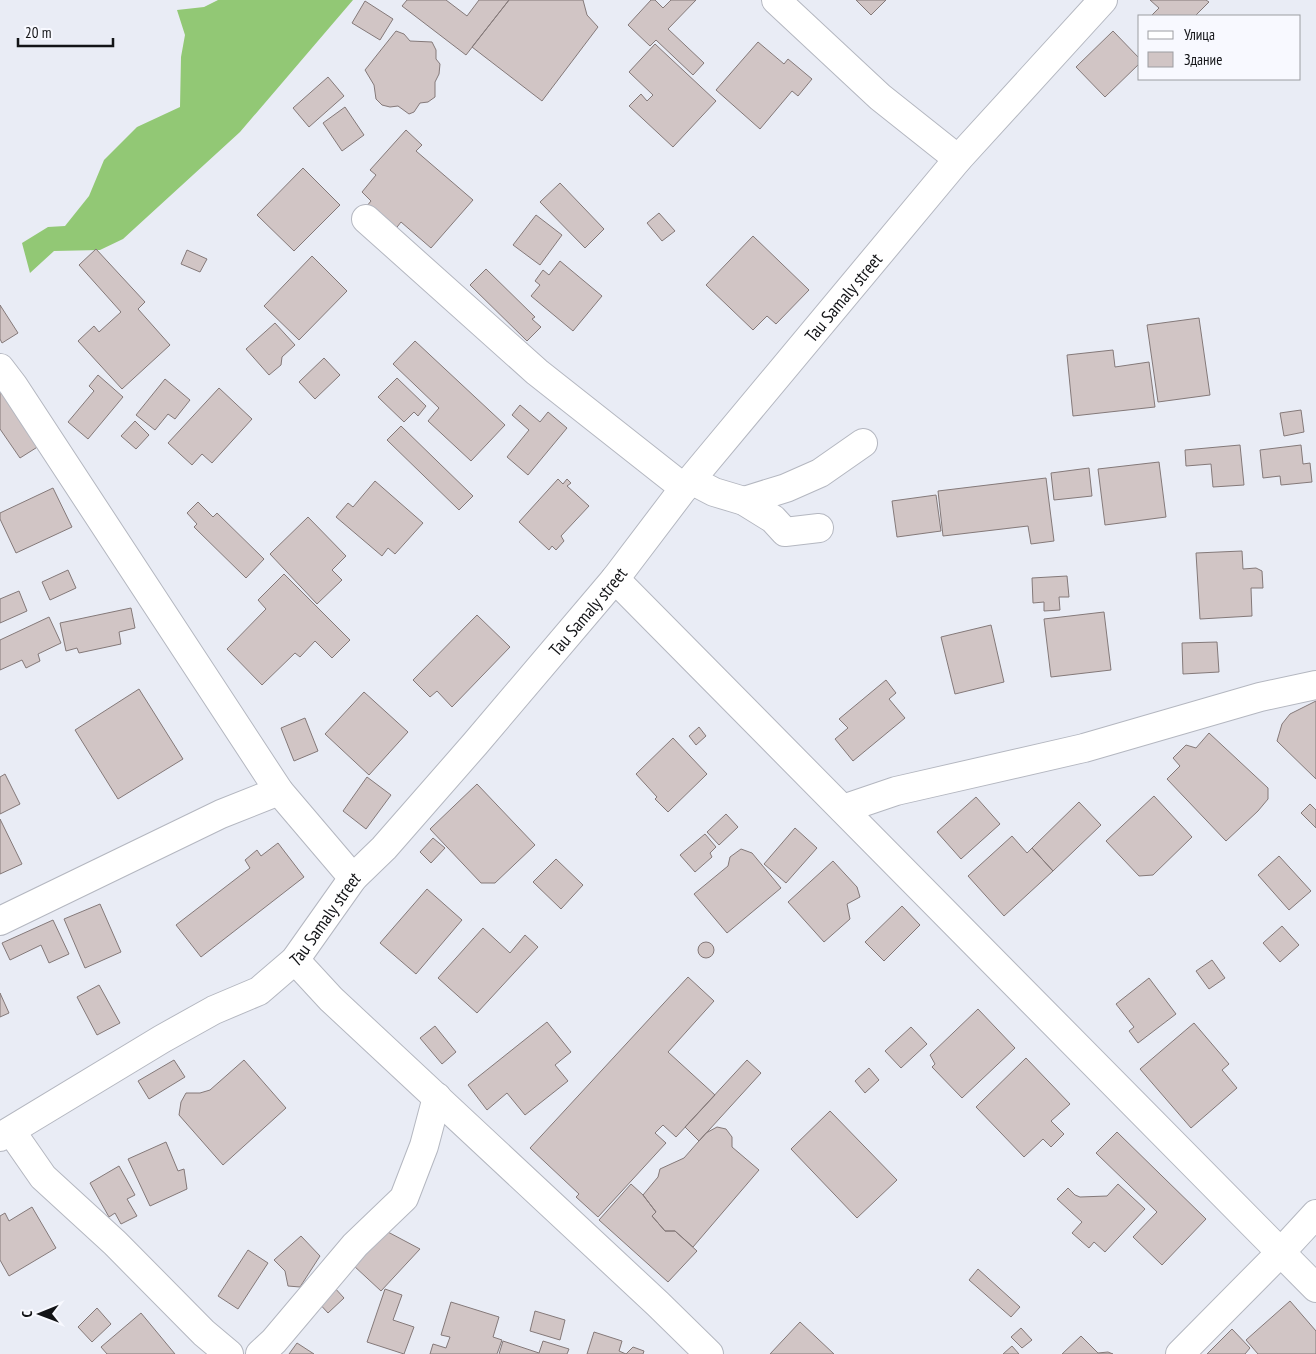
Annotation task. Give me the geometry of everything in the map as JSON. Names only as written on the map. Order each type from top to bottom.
[{"type":"street","points":[[776,0],[880,96],[958,159]]},
{"type":"street","name":"Tau Samaly street","points":[[6,1134],[162,1039],[214,1010],[259,991],[295,960],[353,878],[384,848],[615,579],[687,484],[958,159],[1103,0]]},
{"type":"street","points":[[366,219],[537,372],[687,484],[744,501],[773,519],[786,532],[819,528]]},
{"type":"street","points":[[0,368],[13,385],[278,791],[353,878]]},
{"type":"street","points":[[744,501],[786,488],[820,473],[863,443]]},
{"type":"street","points":[[615,579],[1316,1288]]},
{"type":"street","points":[[843,809],[896,791],[1084,748],[1260,697],[1316,685]]},
{"type":"street","points":[[0,921],[221,814],[278,791]]},
{"type":"street","points":[[295,960],[331,999],[709,1354]]},
{"type":"street","points":[[260,1354],[274,1341],[355,1245],[404,1198],[424,1146],[437,1097]]},
{"type":"street","points":[[6,1134],[43,1177],[115,1243],[204,1333],[229,1354]]},
{"type":"street","points":[[1180,1354],[1316,1214]]},
{"type":"green space","points":[[218,0],[353,0],[240,132],[123,239],[100,250],[54,251],[30,273],[22,243],[48,227],[65,226],[89,196],[104,160],[137,127],[180,107],[181,57],[185,35],[177,10],[204,7]]},
{"type":"building","points":[[407,0],[446,0],[467,16],[479,0],[509,0],[466,55],[402,6]]},
{"type":"building","points":[[509,0],[583,0],[587,15],[598,27],[542,101],[472,47]]},
{"type":"building","points":[[651,0],[655,0],[663,8],[671,0],[696,0],[668,29],[704,63],[693,75],[656,40],[650,46],[628,25]]},
{"type":"building","points":[[856,0],[886,0],[871,15]]},
{"type":"building","points":[[1150,0],[1206,0],[1209,2],[1196,15],[1152,15],[1159,8]]},
{"type":"building","points":[[365,1],[393,19],[380,40],[352,23]]},
{"type":"building","points":[[396,31],[404,34],[410,41],[432,42],[436,50],[436,59],[440,64],[439,74],[435,82],[435,97],[428,102],[420,103],[414,112],[409,114],[398,106],[382,105],[376,99],[374,85],[365,70]]},
{"type":"building","points":[[1113,31],[1138,57],[1138,65],[1105,97],[1076,67]]},
{"type":"building","points":[[758,42],[784,64],[788,59],[812,79],[798,96],[792,91],[760,129],[716,90]]},
{"type":"building","points":[[655,44],[716,101],[673,147],[629,106],[641,94],[647,101],[653,95],[629,72]]},
{"type":"building","points":[[328,77],[344,96],[309,127],[293,108]]},
{"type":"building","points":[[345,107],[364,135],[342,151],[323,123]]},
{"type":"building","points":[[406,130],[422,145],[416,151],[473,200],[431,248],[401,222],[394,231],[366,207],[371,201],[362,192],[376,175],[370,170]]},
{"type":"building","points":[[303,168],[340,205],[294,251],[257,215]]},
{"type":"building","points":[[560,183],[604,229],[585,248],[540,202]]},
{"type":"building","points":[[659,213],[675,231],[662,241],[647,223]]},
{"type":"building","points":[[536,215],[562,235],[540,265],[513,245]]},
{"type":"building","points":[[753,236],[809,290],[776,324],[767,316],[753,330],[706,285]]},
{"type":"building","points":[[96,249],[145,302],[138,309],[170,345],[122,389],[78,341],[94,326],[99,332],[121,312],[79,265]]},
{"type":"building","points":[[187,250],[207,259],[200,272],[181,264]]},
{"type":"building","points":[[312,256],[347,291],[299,340],[264,306]]},
{"type":"building","points":[[560,261],[602,296],[573,331],[531,296],[540,285],[535,281],[543,270],[549,275]]},
{"type":"building","points":[[486,269],[535,317],[532,319],[541,327],[527,341],[470,285]]},
{"type":"building","points":[[0,305],[18,333],[2,343],[0,339]]},
{"type":"building","points":[[1199,318],[1210,395],[1158,402],[1147,325]]},
{"type":"building","points":[[275,323],[295,345],[282,357],[281,365],[269,375],[246,349]]},
{"type":"building","points":[[415,341],[505,425],[471,461],[428,421],[439,408],[393,364]]},
{"type":"building","points":[[1113,350],[1115,367],[1149,362],[1155,407],[1073,416],[1067,355]]},
{"type":"building","points":[[324,358],[340,375],[315,399],[299,382]]},
{"type":"building","points":[[98,375],[123,397],[88,439],[68,422],[94,391],[89,386]]},
{"type":"building","points":[[397,378],[426,406],[418,416],[414,412],[404,422],[378,397]]},
{"type":"building","points":[[165,379],[190,400],[175,419],[168,414],[155,430],[136,415]]},
{"type":"building","points":[[0,386],[39,446],[20,458],[0,429]]},
{"type":"building","points":[[219,388],[252,419],[212,463],[202,454],[192,465],[168,443]]},
{"type":"building","points":[[520,405],[540,422],[548,412],[567,428],[528,475],[507,457],[529,430],[512,415]]},
{"type":"building","points":[[1301,410],[1304,432],[1284,436],[1280,413]]},
{"type":"building","points":[[135,421],[149,435],[136,449],[121,436]]},
{"type":"building","points":[[401,426],[473,496],[459,510],[387,440]]},
{"type":"building","points":[[1240,445],[1244,485],[1213,487],[1211,464],[1186,466],[1185,450]]},
{"type":"building","points":[[1301,445],[1303,464],[1310,463],[1312,482],[1281,485],[1280,476],[1263,478],[1260,450]]},
{"type":"building","points":[[1159,462],[1166,517],[1105,525],[1098,469]]},
{"type":"building","points":[[1089,468],[1092,496],[1054,500],[1051,473]]},
{"type":"building","points":[[1046,478],[1054,541],[1031,544],[1028,526],[943,536],[938,491]]},
{"type":"building","points":[[558,479],[563,484],[567,479],[571,483],[567,486],[589,506],[561,536],[564,541],[556,550],[552,546],[549,550],[519,522]]},
{"type":"building","points":[[375,481],[423,523],[395,554],[388,548],[382,556],[336,517],[348,503],[353,507]]},
{"type":"building","points":[[53,488],[72,527],[16,553],[0,519],[0,513]]},
{"type":"building","points":[[936,495],[941,531],[897,537],[892,501]]},
{"type":"building","points":[[198,502],[213,517],[217,513],[264,559],[246,578],[194,527],[197,524],[187,513]]},
{"type":"building","points":[[308,517],[346,556],[332,570],[342,580],[317,604],[270,554]]},
{"type":"building","points":[[1242,551],[1243,569],[1256,568],[1262,571],[1263,588],[1251,588],[1252,616],[1200,619],[1196,553]]},
{"type":"building","points":[[68,570],[76,588],[50,600],[42,582]]},
{"type":"building","points":[[284,574],[350,640],[332,658],[315,641],[300,657],[295,653],[262,685],[227,649],[266,609],[258,600]]},
{"type":"building","points":[[1067,576],[1069,597],[1059,597],[1060,610],[1044,611],[1044,602],[1033,603],[1032,578]]},
{"type":"building","points":[[19,591],[27,611],[0,623],[0,599]]},
{"type":"building","points":[[131,608],[135,628],[119,632],[121,644],[79,653],[77,648],[66,651],[60,623]]},
{"type":"building","points":[[1104,612],[1111,670],[1051,677],[1044,619]]},
{"type":"building","points":[[477,615],[510,647],[452,707],[437,691],[430,697],[413,680]]},
{"type":"building","points":[[49,617],[61,643],[38,654],[40,661],[26,668],[22,660],[0,670],[0,640]]},
{"type":"building","points":[[991,625],[1004,682],[955,694],[941,637]]},
{"type":"building","points":[[1217,642],[1219,672],[1183,674],[1182,643]]},
{"type":"building","points":[[886,680],[896,693],[889,699],[905,718],[853,761],[835,739],[848,728],[839,719]]},
{"type":"building","points":[[139,689],[183,759],[118,799],[75,730]]},
{"type":"building","points":[[364,692],[408,732],[369,775],[325,734]]},
{"type":"building","points":[[1316,701],[1316,779],[1277,741],[1282,724],[1290,714]]},
{"type":"building","points":[[305,718],[318,751],[294,761],[281,728]]},
{"type":"building","points":[[699,727],[706,736],[696,745],[689,736]]},
{"type":"building","points":[[1209,733],[1268,788],[1268,799],[1226,841],[1167,779],[1180,766],[1173,758],[1186,745],[1196,748]]},
{"type":"building","points":[[673,738],[707,774],[668,812],[655,799],[657,797],[636,774]]},
{"type":"building","points":[[5,774],[20,804],[0,814],[0,777]]},
{"type":"building","points":[[367,777],[391,795],[366,829],[343,811]]},
{"type":"building","points":[[477,784],[535,845],[495,883],[481,883],[430,829]]},
{"type":"building","points":[[1154,796],[1192,837],[1153,875],[1139,876],[1106,841]]},
{"type":"building","points":[[976,797],[1000,824],[961,859],[937,832]]},
{"type":"building","points":[[1079,802],[1101,825],[1053,871],[1032,848]]},
{"type":"building","points":[[1310,804],[1316,810],[1316,828],[1301,813]]},
{"type":"building","points":[[726,814],[738,827],[719,845],[707,832]]},
{"type":"building","points":[[0,819],[22,864],[0,874]]},
{"type":"building","points":[[795,828],[817,848],[786,883],[764,864]]},
{"type":"building","points":[[705,834],[716,847],[710,853],[712,857],[695,872],[680,855]]},
{"type":"building","points":[[1012,836],[1027,853],[1032,848],[1053,871],[1004,916],[968,876]]},
{"type":"building","points":[[433,838],[445,848],[431,863],[420,852]]},
{"type":"building","points":[[278,843],[304,877],[201,957],[176,925],[250,868],[245,860],[257,850],[261,856]]},
{"type":"building","points":[[741,849],[752,853],[781,888],[727,933],[694,894],[728,866],[730,857]]},
{"type":"building","points":[[1279,856],[1311,891],[1289,910],[1258,875]]},
{"type":"building","points":[[556,859],[583,885],[561,909],[533,882]]},
{"type":"building","points":[[833,861],[857,887],[860,897],[847,904],[850,919],[824,942],[788,902]]},
{"type":"building","points":[[427,889],[462,920],[416,974],[380,943]]},
{"type":"building","points":[[100,904],[121,952],[85,968],[64,919]]},
{"type":"building","points":[[902,906],[920,925],[884,961],[865,942]]},
{"type":"building","points":[[53,920],[69,954],[49,963],[41,945],[10,960],[2,943]]},
{"type":"building","points":[[1282,926],[1299,945],[1280,962],[1263,943]]},
{"type":"building","points":[[483,928],[510,953],[525,935],[538,947],[477,1013],[438,978]]},
{"type":"building","points":[[706,942],[714,950],[706,958],[698,950]]},
{"type":"building","points":[[1212,960],[1225,978],[1209,989],[1196,971]]},
{"type":"building","points":[[688,977],[714,1001],[668,1052],[715,1095],[676,1137],[663,1125],[655,1133],[666,1143],[598,1217],[576,1197],[579,1194],[530,1148]]},
{"type":"building","points":[[1149,978],[1176,1014],[1138,1043],[1129,1031],[1134,1027],[1116,1004]]},
{"type":"building","points":[[99,985],[120,1023],[97,1035],[77,997]]},
{"type":"building","points":[[0,993],[9,1013],[0,1017]]},
{"type":"building","points":[[978,1009],[1015,1048],[962,1098],[932,1067],[935,1064],[930,1055]]},
{"type":"building","points":[[547,1022],[571,1052],[555,1065],[568,1081],[525,1115],[507,1093],[487,1110],[468,1085]]},
{"type":"building","points":[[1194,1023],[1229,1064],[1222,1070],[1237,1088],[1191,1128],[1140,1069]]},
{"type":"building","points":[[435,1026],[456,1052],[442,1064],[420,1038]]},
{"type":"building","points":[[911,1027],[927,1044],[901,1068],[885,1051]]},
{"type":"building","points":[[1026,1058],[1070,1104],[1051,1121],[1064,1134],[1051,1147],[1043,1139],[1024,1157],[976,1107]]},
{"type":"building","points":[[174,1060],[185,1077],[149,1099],[138,1081]]},
{"type":"building","points":[[244,1060],[286,1108],[223,1165],[179,1115],[181,1102],[186,1093],[200,1093],[210,1090]]},
{"type":"building","points":[[747,1060],[761,1073],[699,1141],[685,1127]]},
{"type":"building","points":[[869,1068],[879,1080],[865,1093],[855,1081]]},
{"type":"building","points":[[830,1111],[897,1180],[857,1218],[791,1149]]},
{"type":"building","points":[[717,1127],[726,1129],[732,1137],[732,1147],[759,1170],[693,1247],[675,1231],[665,1231],[652,1216],[656,1212],[643,1195],[658,1177],[660,1169],[684,1158],[706,1133]]},
{"type":"building","points":[[1117,1132],[1206,1219],[1162,1265],[1133,1237],[1157,1212],[1096,1153]]},
{"type":"building","points":[[166,1142],[178,1171],[184,1169],[187,1189],[150,1206],[128,1159]]},
{"type":"building","points":[[119,1166],[135,1195],[127,1199],[137,1216],[121,1224],[115,1213],[109,1217],[90,1183]]},
{"type":"building","points":[[631,1184],[643,1195],[656,1212],[652,1216],[665,1231],[675,1231],[697,1251],[668,1282],[599,1220]]},
{"type":"building","points":[[1118,1184],[1145,1209],[1105,1252],[1094,1242],[1089,1248],[1072,1233],[1082,1222],[1057,1199],[1068,1188],[1080,1197],[1107,1196]]},
{"type":"building","points":[[32,1207],[56,1248],[9,1276],[0,1260],[0,1216],[5,1213],[9,1221]]},
{"type":"building","points":[[386,1231],[420,1249],[381,1291],[353,1265]]},
{"type":"building","points":[[301,1236],[320,1256],[300,1287],[288,1286],[285,1271],[274,1260]]},
{"type":"building","points":[[248,1250],[268,1263],[238,1309],[218,1296]]},
{"type":"building","points":[[978,1269],[1020,1307],[1011,1317],[969,1280]]},
{"type":"building","points":[[333,1286],[344,1298],[328,1313],[317,1301]]},
{"type":"building","points":[[385,1289],[402,1295],[393,1320],[414,1327],[404,1354],[367,1342]]},
{"type":"building","points":[[1290,1301],[1316,1331],[1316,1354],[1258,1354],[1246,1340]]},
{"type":"building","points":[[451,1302],[499,1317],[493,1337],[502,1340],[497,1354],[430,1354],[433,1344],[446,1348],[450,1337],[441,1335]]},
{"type":"building","points":[[97,1308],[111,1324],[92,1342],[78,1327]]},
{"type":"building","points":[[535,1311],[565,1320],[560,1340],[530,1331]]},
{"type":"building","points":[[141,1313],[175,1354],[107,1354],[101,1347]]},
{"type":"building","points":[[800,1322],[834,1354],[770,1354]]},
{"type":"building","points":[[1021,1328],[1032,1340],[1022,1348],[1011,1337]]},
{"type":"building","points":[[1232,1329],[1250,1348],[1245,1354],[1207,1354]]},
{"type":"building","points":[[594,1332],[622,1341],[619,1351],[626,1354],[587,1354]]},
{"type":"building","points":[[1081,1336],[1098,1353],[1108,1352],[1113,1354],[1062,1354]]},
{"type":"building","points":[[503,1341],[539,1353],[543,1341],[569,1349],[567,1354],[499,1354]]},
{"type":"building","points":[[297,1343],[314,1354],[289,1354]]},
{"type":"building","points":[[1012,1346],[1019,1354],[1003,1354]]},
{"type":"building","points":[[633,1347],[644,1351],[643,1354],[626,1354]]}]
